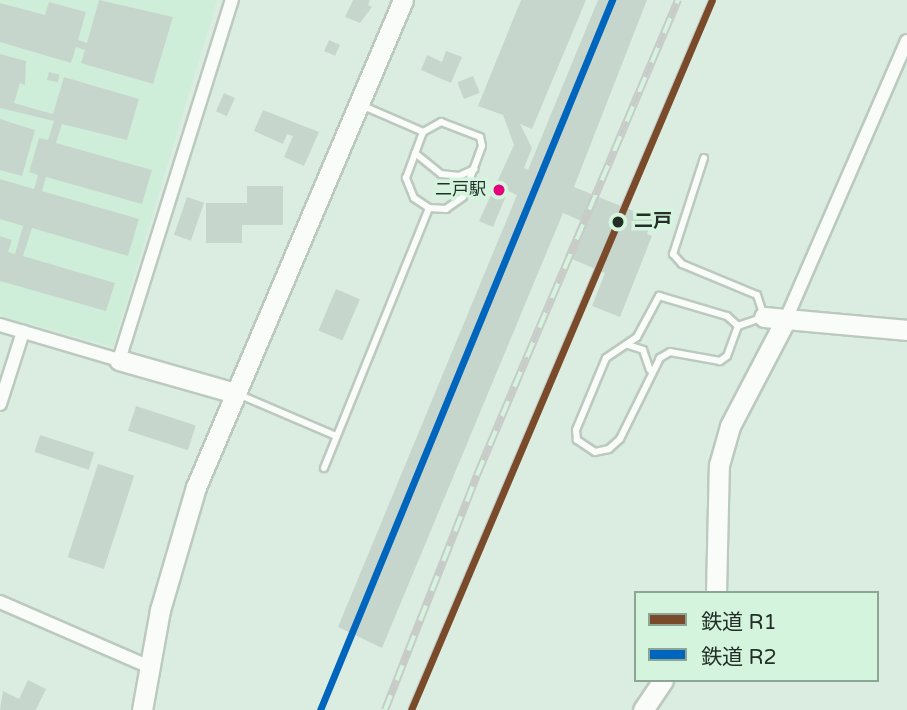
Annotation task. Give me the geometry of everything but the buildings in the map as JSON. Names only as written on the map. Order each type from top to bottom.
[{"type":"street","points":[[119,360],[232,0]]},
{"type":"street","points":[[142,710],[147,666],[178,539],[234,393],[403,0]]},
{"type":"street","points":[[716,591],[719,465],[730,426],[786,319],[907,41]]},
{"type":"street","points":[[764,317],[907,330]]},
{"type":"street","points":[[0,325],[234,393]]},
{"type":"street","points":[[0,404],[23,332]]},
{"type":"street","points":[[0,602],[147,666]]},
{"type":"street","points":[[643,710],[662,682]]},
{"type":"lane","points":[[359,104],[424,132]]},
{"type":"lane","points":[[441,122],[480,137],[475,169],[463,197],[446,209],[429,208],[414,198],[406,178],[424,132],[441,122]]},
{"type":"lane","points":[[415,153],[441,174],[459,176],[475,169]]},
{"type":"lane","points":[[704,158],[673,254],[682,264],[757,295],[764,317],[738,326]]},
{"type":"lane","points":[[324,468],[429,208]]},
{"type":"lane","points":[[659,296],[727,316],[738,326],[727,356],[720,361],[670,352],[650,370],[620,439],[609,449],[595,452],[583,448],[576,430],[606,358],[615,348],[628,345],[637,337],[659,296]]},
{"type":"lane","points":[[628,345],[643,350],[650,370]]},
{"type":"lane","points":[[234,393],[336,436]]},
{"type":"shaded area","points":[[0,0],[217,0],[113,347],[0,316]]},
{"type":"railway","points":[[385,710],[477,475],[678,0]]},
{"type":"railway","points":[[411,710],[712,0]]},
{"type":"rail line","name":"R2","points":[[320,710],[612,0]]},
{"type":"rail line","name":"R1","points":[[411,710],[712,0]]},
{"type":"place","name":"二戸駅","points":[[499,190]]},
{"type":"place","name":"二戸","points":[[618,222]]}]
